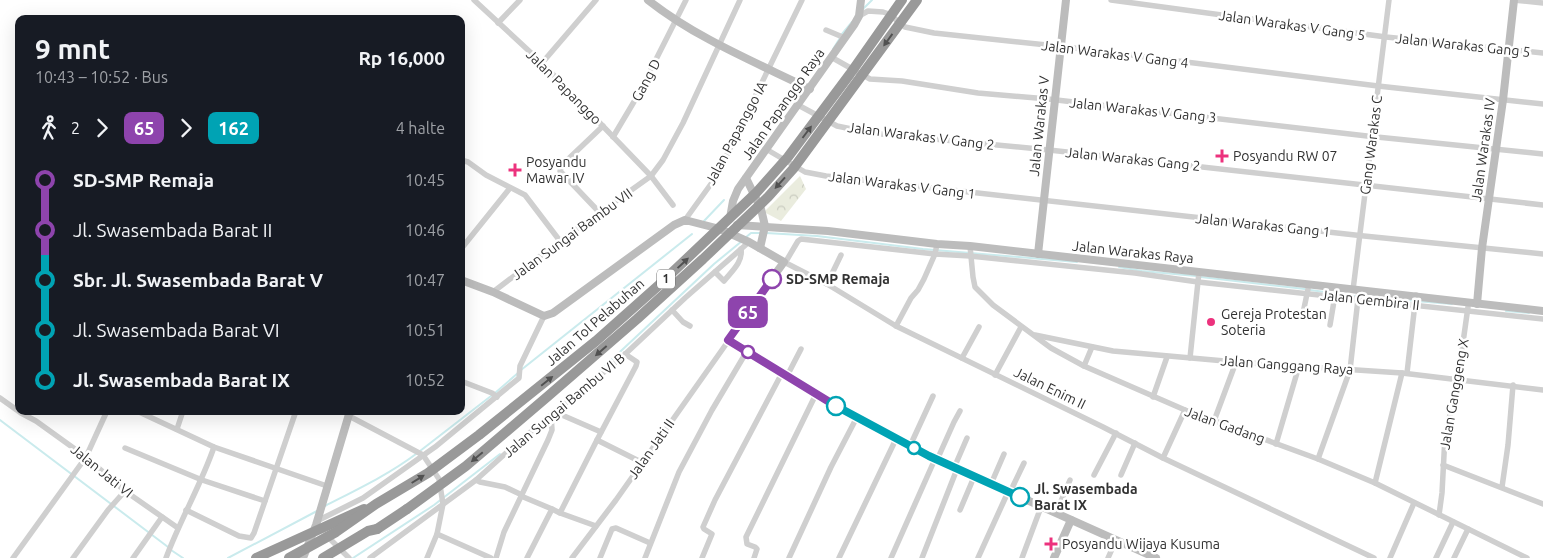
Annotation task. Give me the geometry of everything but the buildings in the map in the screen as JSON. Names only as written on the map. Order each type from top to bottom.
[{"type":"highway","name":"Jalan Tol Pelabuhan","points":[[289,558],[336,532],[376,504],[428,473],[544,384],[625,316],[756,193],[788,157],[902,0]]},
{"type":"highway","name":"Jalan Tol Pelabuhan","points":[[377,530],[434,490],[496,441],[638,319],[768,197],[793,170],[917,0]]},
{"type":"highway","points":[[256,558],[359,510],[376,504]]},
{"type":"highway","points":[[323,558],[368,531],[377,530]]},
{"type":"highway","points":[[335,558],[377,530]]},
{"type":"street","name":"Jalan Papanggo","points":[[474,0],[542,63],[651,176],[674,204]]},
{"type":"street","points":[[498,23],[520,0]]},
{"type":"street","points":[[542,63],[596,0]]},
{"type":"street","points":[[648,0],[676,20],[719,44],[809,89]]},
{"type":"street","name":"Gang D","points":[[613,137],[638,95],[686,0]]},
{"type":"street","name":"Jalan Sungai Bambu VII","points":[[493,292],[651,176],[663,160],[683,123],[740,0]]},
{"type":"street","name":"Jalan Papanggo IA","points":[[685,220],[716,177],[802,0]]},
{"type":"street","name":"Jalan Warakas V","points":[[1038,254],[1066,0]]},
{"type":"street","name":"Jalan Warakas V Gang 5","points":[[1111,0],[1384,37]]},
{"type":"street","name":"Gang Warakas C","points":[[1318,460],[1350,370],[1357,294],[1359,236],[1389,0]]},
{"type":"street","points":[[1513,0],[1543,3]]},
{"type":"street","name":"Jalan Warakas IV","points":[[1477,304],[1482,248],[1503,100],[1513,0]]},
{"type":"street","name":"Jalan Papanggo Raya","points":[[730,224],[733,201],[738,189],[831,58],[842,37],[859,16],[861,1]]},
{"type":"street","name":"Jalan Warakas V Gang 4","points":[[859,16],[868,11],[883,12],[889,14],[905,27],[916,28],[922,31],[1543,104]]},
{"type":"street","points":[[826,30],[842,37]]},
{"type":"street","name":"Jalan Warakas Gang 5","points":[[1384,37],[1543,53]]},
{"type":"street","name":"Jalan Warakas V Gang 3","points":[[831,58],[870,79],[902,81],[978,93],[1543,154]]},
{"type":"street","name":"Jalan Warakas V Gang 2","points":[[798,105],[837,126],[860,131],[1050,150]]},
{"type":"street","points":[[600,213],[560,171],[563,164],[602,126]]},
{"type":"street","name":"Jalan Warakas V Gang 1","points":[[766,149],[806,172],[826,176],[1043,201]]},
{"type":"street","name":"Jalan Warakas Gang 2","points":[[1050,150],[1489,198]]},
{"type":"street","points":[[465,161],[529,199],[560,241]]},
{"type":"street","points":[[746,178],[761,209],[764,231],[760,248]]},
{"type":"street","points":[[465,244],[510,188]]},
{"type":"street","points":[[1489,198],[1543,205]]},
{"type":"street","name":"Jalan Warakas Gang 1","points":[[1043,201],[1543,254]]},
{"type":"street","points":[[465,282],[493,292],[544,316],[553,313],[674,225],[685,220]]},
{"type":"street","name":"Jalan Enim II","points":[[685,220],[720,229],[744,240],[827,284],[896,326],[1116,433],[1163,458],[1374,558]]},
{"type":"street","points":[[720,229],[730,224]]},
{"type":"street","name":"Jalan Warakas Raya","points":[[730,224],[756,226],[764,231],[828,233],[855,241],[936,249],[1038,254],[1198,277],[1468,307],[1477,304],[1531,314],[1543,311]]},
{"type":"street","points":[[826,241],[828,233]]},
{"type":"street","points":[[855,241],[800,239],[728,340],[816,394],[936,460],[991,484],[1011,490],[1056,513],[1156,558]]},
{"type":"street","name":"Jalan Sungai Bambu VI B","points":[[370,558],[443,500],[476,480],[516,444],[625,354],[741,249],[744,240]]},
{"type":"street","points":[[715,272],[724,281],[740,262],[742,256],[741,249]]},
{"type":"street","points":[[896,326],[910,298],[918,290],[924,279],[936,249]]},
{"type":"street","points":[[970,251],[1135,273],[1198,277],[1190,358]]},
{"type":"street","name":"Jalan Gadang","points":[[970,251],[975,287],[1020,327],[1050,348],[1084,366],[1153,397],[1375,483],[1527,558]]},
{"type":"street","points":[[827,284],[840,255]]},
{"type":"street","points":[[1302,318],[1308,289]]},
{"type":"street","points":[[1330,325],[1335,293]]},
{"type":"street","points":[[1375,483],[1404,373],[1415,300]]},
{"type":"street","points":[[1468,307],[1531,314],[1543,319]]},
{"type":"street","name":"Jalan Ganggeng X","points":[[1439,515],[1445,436],[1458,380],[1468,307]]},
{"type":"street","points":[[672,310],[683,322],[690,326]]},
{"type":"street","points":[[316,523],[363,498],[422,454],[435,447],[519,378],[520,366],[544,316]]},
{"type":"street","points":[[962,358],[979,327]]},
{"type":"street","points":[[995,375],[1020,327]]},
{"type":"street","name":"Jalan Ganggang Raya","points":[[1032,335],[1046,336],[1113,351],[1167,357],[1404,373],[1543,390]]},
{"type":"street","name":"Jalan Jati II","points":[[572,558],[728,340]]},
{"type":"street","points":[[1084,366],[1092,347]]},
{"type":"street","points":[[702,558],[712,534],[704,529],[704,527],[715,500],[801,349]]},
{"type":"street","points":[[645,558],[679,472],[712,410],[747,351]]},
{"type":"street","points":[[560,513],[596,440],[636,366],[636,360],[625,354]]},
{"type":"street","points":[[1153,397],[1167,357]]},
{"type":"street","points":[[1214,421],[1236,362]]},
{"type":"street","points":[[1276,444],[1299,366]]},
{"type":"street","points":[[465,383],[495,396]]},
{"type":"street","points":[[1502,487],[1514,385]]},
{"type":"street","points":[[754,558],[757,549],[747,544],[746,537],[816,394]]},
{"type":"street","points":[[910,446],[934,396]]},
{"type":"street","name":"Jalan Jati VI","points":[[0,398],[15,408]]},
{"type":"street","points":[[1163,458],[1185,410]]},
{"type":"street","points":[[891,558],[960,411]]},
{"type":"street","points":[[496,558],[504,532],[552,430],[553,413],[601,432]]},
{"type":"street","name":"Jalan Jati VI","points":[[25,415],[86,457],[125,491],[178,528]]},
{"type":"street","points":[[14,558],[86,457],[105,415]]},
{"type":"street","points":[[146,415],[214,448],[327,486]]},
{"type":"street","points":[[177,429],[182,415]]},
{"type":"street","points":[[186,510],[239,536],[251,538],[295,415]]},
{"type":"street","points":[[304,558],[349,415]]},
{"type":"street","points":[[351,415],[422,454],[439,479],[443,500],[437,534],[427,558]]},
{"type":"street","points":[[790,558],[856,417]]},
{"type":"street","points":[[1094,475],[1116,433]]},
{"type":"street","points":[[922,558],[967,438]]},
{"type":"street","points":[[839,558],[896,439]]},
{"type":"street","points":[[596,440],[641,462]]},
{"type":"street","points":[[1121,474],[1135,443]]},
{"type":"street","points":[[125,448],[202,480],[265,501]]},
{"type":"street","points":[[167,556],[186,510],[202,480],[214,448]]},
{"type":"street","points":[[991,484],[1004,454]]},
{"type":"street","points":[[978,558],[1024,463]]},
{"type":"street","points":[[1443,465],[1543,504]]},
{"type":"street","points":[[960,510],[974,477]]},
{"type":"street","points":[[476,480],[505,487],[552,510],[596,526]]},
{"type":"street","points":[[1056,513],[1070,480]]},
{"type":"street","points":[[1011,490],[1020,489]]},
{"type":"street","points":[[73,558],[108,510],[125,491]]},
{"type":"street","points":[[1390,558],[1414,503]]},
{"type":"street","points":[[1022,558],[1042,506]]},
{"type":"street","points":[[527,558],[552,510]]},
{"type":"street","points":[[133,558],[162,517]]},
{"type":"street","points":[[1054,558],[1071,520]]},
{"type":"street","points":[[1436,558],[1453,522]]},
{"type":"street","points":[[316,523],[349,557]]},
{"type":"street","points":[[600,558],[612,529],[616,528],[650,543]]},
{"type":"street","points":[[1454,558],[1468,529]]},
{"type":"street","points":[[437,534],[482,556],[491,558]]},
{"type":"street","points":[[1108,558],[1116,540]]},
{"type":"green space","points":[[800,176],[806,189],[781,221],[764,212]]},
{"type":"waterway","points":[[863,9],[872,0]]},
{"type":"waterway","points":[[842,34],[852,22]]},
{"type":"waterway","points":[[833,49],[840,38]]},
{"type":"waterway","points":[[704,221],[724,200]]},
{"type":"waterway","points":[[745,238],[751,233],[761,233]]},
{"type":"waterway","points":[[766,233],[817,236],[923,249],[1077,262]]},
{"type":"waterway","points":[[521,370],[692,234]]},
{"type":"waterway","points":[[592,378],[714,264],[742,241]]},
{"type":"waterway","points":[[1119,267],[1196,276]]},
{"type":"waterway","points":[[1201,277],[1305,289]]},
{"type":"waterway","points":[[1310,290],[1354,296],[1452,304]]},
{"type":"waterway","points":[[1506,311],[1529,313]]},
{"type":"waterway","points":[[495,393],[518,373]]},
{"type":"waterway","points":[[420,451],[491,396]]},
{"type":"waterway","points":[[0,420],[168,547]]},
{"type":"waterway","points":[[325,506],[383,475],[416,454]]},
{"type":"waterway","points":[[353,558],[434,505],[500,454]]},
{"type":"waterway","points":[[228,558],[317,511]]},
{"type":"waterway","points":[[171,550],[183,558]]},
{"type":"bus line","name":"65","points":[[772,279],[728,340],[836,406]]},
{"type":"bus line","name":"162","points":[[836,406],[929,456],[1020,497]]},
{"type":"place","name":"Posyandu RW 07","points":[[1222,156]]},
{"type":"place","name":"Posyandu Mawar IV","points":[[515,170]]},
{"type":"place","name":"SD-SMP Remaja","points":[[772,279]]},
{"type":"place","name":"Gereja Protestan Soteria","points":[[1211,322]]},
{"type":"place","name":"Jl. Swasembada Barat IX","points":[[1020,497]]},
{"type":"place","name":"Posyandu Wijaya Kusuma","points":[[1051,544]]}]
